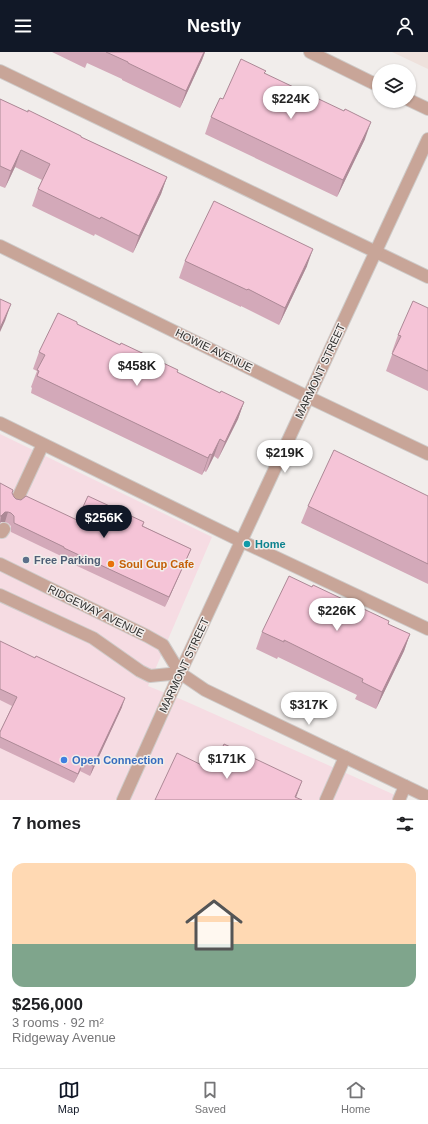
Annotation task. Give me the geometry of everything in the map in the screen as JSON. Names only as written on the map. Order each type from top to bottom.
[{"type":"street","points":[[310,52],[372,83]]},
{"type":"street","points":[[0,71],[428,277]]},
{"type":"street","points":[[416,103],[428,109]]},
{"type":"street","name":"MARMONT STREET","points":[[123,800],[180,673],[428,139]]},
{"type":"street","name":"HOWIE AVENUE","points":[[0,246],[428,454]]},
{"type":"street","points":[[0,423],[241,541],[428,629]]},
{"type":"street","points":[[16,502],[43,444]]},
{"type":"street","name":"RIDGEWAY AVENUE","points":[[0,564],[163,645],[180,673],[205,690],[428,797]]},
{"type":"street","points":[[0,595],[93,638],[140,671],[150,676],[180,673]]},
{"type":"street","points":[[326,800],[345,757]]},
{"type":"street","points":[[399,800],[405,786]]},
{"type":"shaded area","points":[[392,52],[428,52],[428,69]]},
{"type":"shaded area","points":[[0,434],[212,537],[148,686],[185,701],[406,800],[0,800]]},
{"type":"building","points":[[106,52],[204,52],[186,91]]},
{"type":"building","points":[[241,59],[266,71],[264,73],[344,111],[345,109],[371,122],[343,180],[211,117],[220,98],[223,99]]},
{"type":"building","points":[[0,99],[28,112],[28,110],[81,137],[167,177],[139,236],[38,189],[50,164],[21,150],[11,171],[0,166]]},
{"type":"building","points":[[214,201],[313,249],[285,308],[248,289],[247,290],[185,261]]},
{"type":"building","points":[[0,299],[11,304],[0,328]]},
{"type":"building","points":[[413,301],[428,308],[428,371],[392,354],[401,336],[398,335]]},
{"type":"building","points":[[58,313],[120,345],[121,343],[178,370],[177,372],[220,393],[221,391],[244,402],[225,442],[220,439],[212,455],[210,454],[208,458],[37,376],[39,371],[37,370],[45,355],[39,352]]},
{"type":"building","points":[[334,450],[428,496],[428,564],[308,506]]},
{"type":"building","points":[[0,483],[13,490],[12,493],[16,499],[21,500],[26,496],[77,520],[88,496],[144,522],[142,526],[191,549],[169,597],[14,523],[14,516],[11,513],[5,512],[0,516]]},
{"type":"building","points":[[289,576],[312,587],[313,585],[389,621],[388,624],[410,634],[382,692],[362,682],[363,679],[284,640],[284,642],[262,632]]},
{"type":"building","points":[[0,641],[35,658],[36,656],[125,698],[93,766],[83,761],[78,774],[0,737],[0,732],[17,697],[0,689]]},
{"type":"building","points":[[224,744],[302,781],[295,797],[302,800],[155,800],[177,753],[212,770]]},
{"type":"place","name":"Home","points":[[247,544]]},
{"type":"place","name":"Free Parking","points":[[26,560]]},
{"type":"place","name":"Soul Cup Cafe","points":[[111,564]]},
{"type":"place","name":"Open Connection","points":[[64,760]]}]
